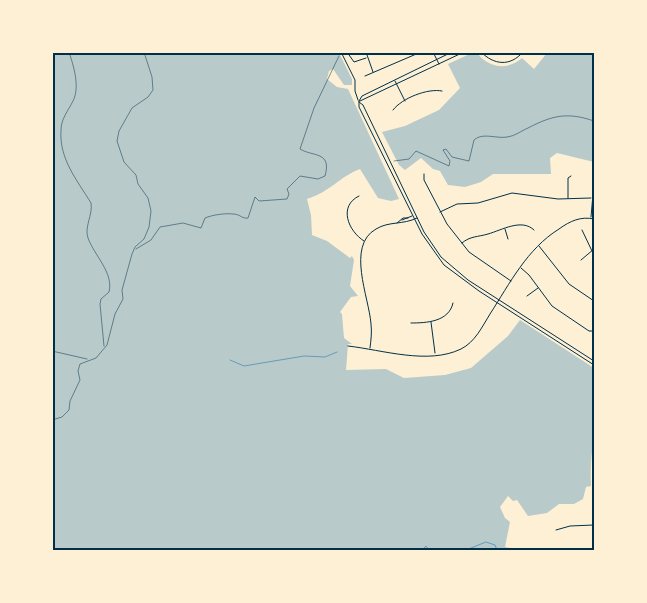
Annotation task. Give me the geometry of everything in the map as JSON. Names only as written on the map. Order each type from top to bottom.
[{"type":"street","points":[[340,52],[354,80],[359,107],[412,216],[428,245],[444,265],[459,278],[594,365]]},
{"type":"street","points":[[347,52],[354,62],[366,58]]},
{"type":"street","points":[[366,52],[366,58],[373,72]]},
{"type":"street","points":[[365,76],[421,52]]},
{"type":"street","points":[[433,52],[439,64]]},
{"type":"street","points":[[359,101],[362,96],[452,52]]},
{"type":"street","points":[[359,101],[397,85],[464,52]]},
{"type":"street","points":[[482,52],[492,61],[502,63],[512,61],[523,52]]},
{"type":"street","points":[[395,81],[405,101]]},
{"type":"street","points":[[393,110],[405,101],[425,92],[442,91]]},
{"type":"street","points":[[359,101],[364,105],[415,215],[429,240],[446,262],[462,276],[594,361]]},
{"type":"street","points":[[424,174],[424,180],[440,212],[461,244],[478,260],[512,281]]},
{"type":"street","points":[[568,198],[568,178],[571,176]]},
{"type":"street","points":[[591,218],[594,183]]},
{"type":"street","points":[[440,212],[457,204],[478,203],[512,192],[558,199],[592,198]]},
{"type":"street","points":[[358,196],[350,204],[347,219],[353,232],[364,241]]},
{"type":"street","points":[[370,348],[371,324],[360,258],[364,241],[375,230],[415,215]]},
{"type":"street","points":[[397,223],[404,224],[417,218]]},
{"type":"street","points":[[348,346],[370,348],[407,356],[456,351],[469,344],[520,268],[538,245],[572,220],[594,219]]},
{"type":"street","points":[[402,220],[404,224]]},
{"type":"street","points":[[461,244],[472,237],[517,225],[531,227],[534,230]]},
{"type":"street","points":[[505,229],[508,239]]},
{"type":"street","points":[[581,260],[593,250],[582,230]]},
{"type":"street","points":[[538,245],[569,284],[594,301]]},
{"type":"street","points":[[520,268],[529,275],[552,306],[589,331],[594,331]]},
{"type":"street","points":[[527,296],[538,288]]},
{"type":"street","points":[[410,323],[431,322],[442,318],[453,303]]},
{"type":"street","points":[[431,322],[435,354]]},
{"type":"street","points":[[556,530],[570,526],[594,525]]},
{"type":"path","points":[[69,52],[74,66],[76,92],[61,125],[62,144],[76,184],[91,204],[87,237],[102,262],[110,286],[110,292],[101,299],[100,304],[104,347]]},
{"type":"path","points":[[52,420],[62,417],[69,410],[70,401],[80,380],[78,367],[100,355],[107,345],[115,314],[123,299],[122,290],[134,249],[144,239],[150,210],[146,194],[138,184],[136,175],[124,162],[117,142],[119,131],[132,108],[148,97],[153,90],[152,77],[144,52]]},
{"type":"path","points":[[134,249],[151,240],[158,228],[162,226],[183,223],[201,228],[205,218],[212,216],[234,214],[244,219],[248,218],[255,197],[258,201],[287,199],[289,194],[286,189],[300,176],[318,179],[324,176],[325,160],[321,156],[300,149],[314,108],[340,52]]},
{"type":"path","points":[[390,162],[409,159],[416,151],[449,166],[450,161],[443,150],[446,150],[452,157],[470,162],[474,140],[478,137],[509,137],[543,120],[558,116],[574,115],[594,121]]},
{"type":"path","points":[[52,351],[88,360]]},
{"type":"shaded area","points":[[52,53],[339,53],[352,79],[352,85],[344,85],[333,69],[329,71],[327,79],[337,87],[348,89],[399,199],[391,201],[378,198],[360,169],[307,199],[311,215],[312,235],[327,241],[350,258],[352,256],[354,260],[350,286],[358,296],[351,297],[340,312],[342,314],[344,338],[352,344],[348,344],[346,370],[386,369],[404,378],[445,375],[471,368],[508,336],[520,320],[594,368],[595,416],[591,486],[586,487],[583,499],[574,504],[559,504],[547,513],[528,516],[517,500],[513,501],[508,496],[500,507],[505,518],[510,522],[505,547],[522,550],[53,550]]},
{"type":"shaded area","points":[[472,53],[477,53],[487,62],[498,66],[510,65],[522,58],[534,69],[547,53],[594,53],[594,162],[557,153],[550,158],[551,174],[493,174],[481,182],[465,187],[448,185],[440,171],[433,169],[421,158],[405,170],[399,165],[382,132],[405,126],[439,110],[460,88],[448,64]]},
{"type":"waterway","points":[[230,360],[244,366],[304,356],[325,357],[337,352]]},
{"type":"waterway","points":[[466,550],[486,542],[495,545],[497,550]]},
{"type":"waterway","points":[[422,550],[426,546],[429,550]]},
{"type":"waterway","points":[[392,550],[404,550]]}]
